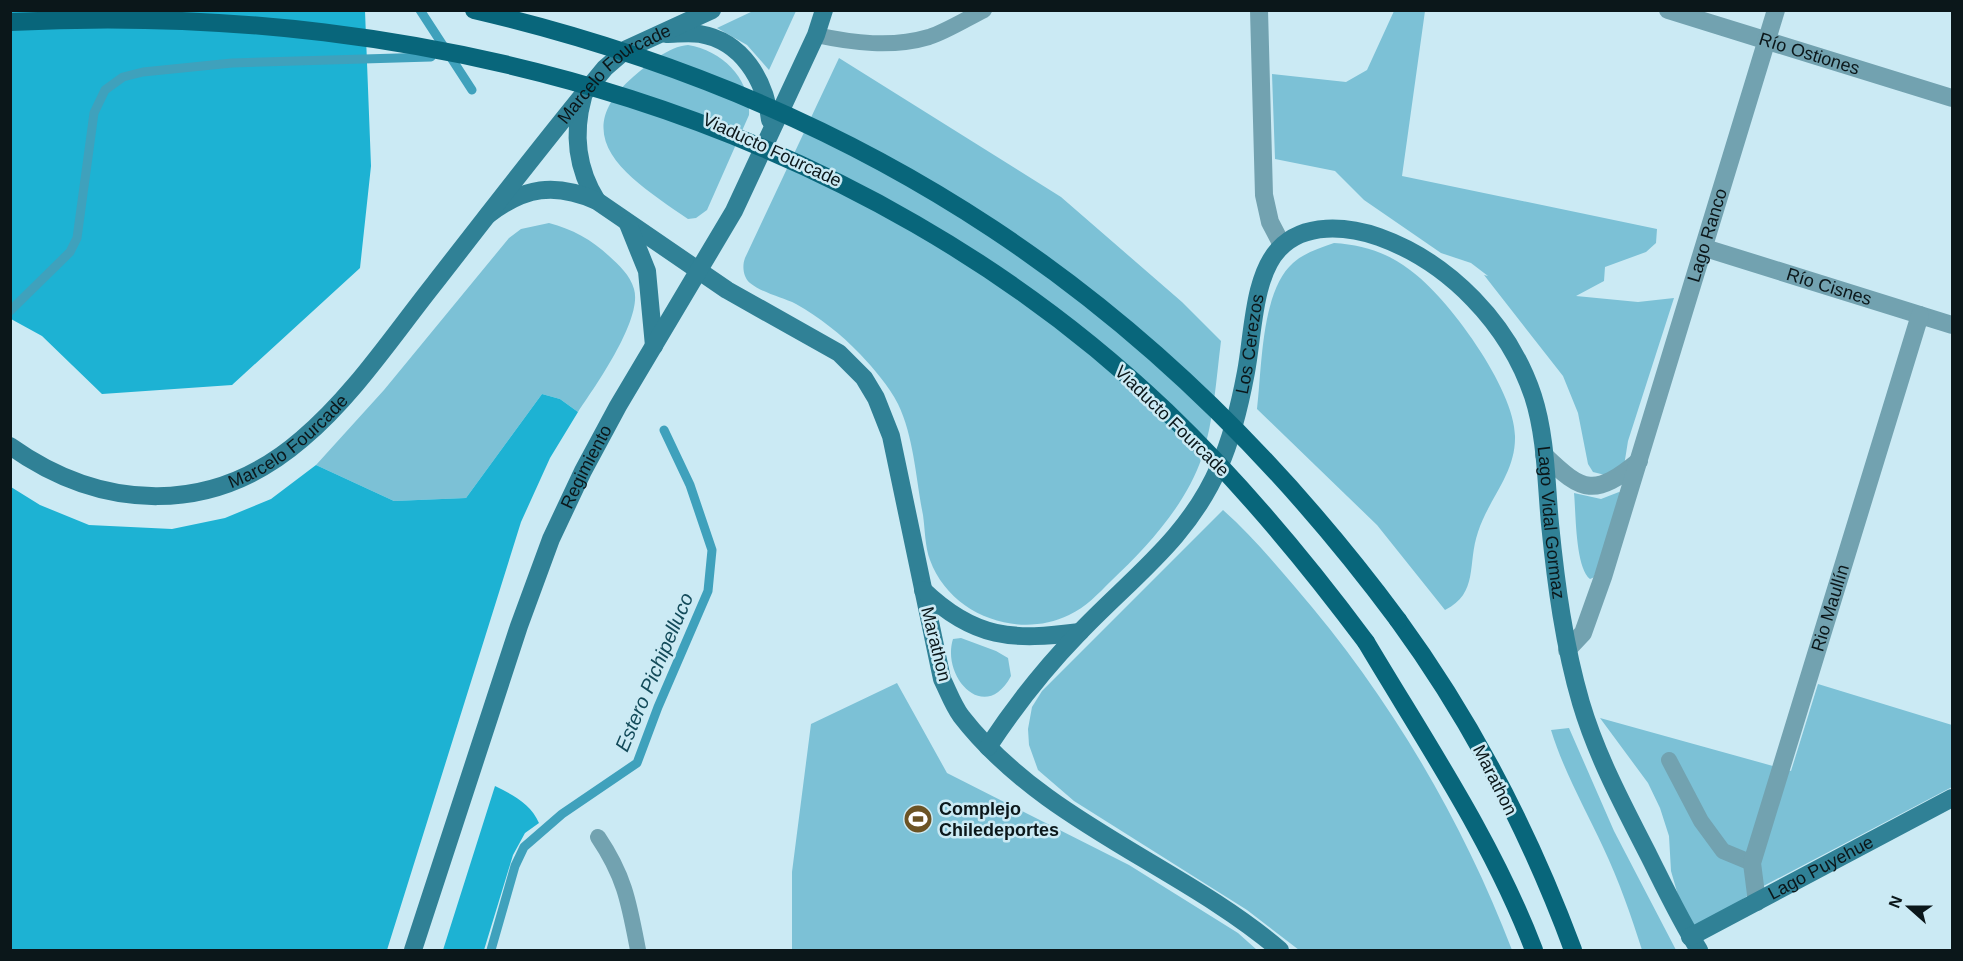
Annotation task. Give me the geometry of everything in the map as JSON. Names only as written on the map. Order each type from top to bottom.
[{"type":"main road","name":"Viaducto Fourcade","points":[[474,10],[582,38],[640,56],[755,100],[866,153],[972,215],[1079,290],[1188,382],[1266,459],[1310,508],[1398,620]]},
{"type":"main road","name":"Viaducto Fourcade","points":[[10,22],[107,15],[224,15],[282,19],[399,33],[456,44],[576,74],[693,114],[751,138],[862,192],[916,223],[969,256],[1069,328],[1163,409],[1251,497],[1330,592],[1366,642]]},
{"type":"main road","name":"Marathon","points":[[1398,620],[1448,694],[1483,755],[1538,864],[1573,951]]},
{"type":"main road","name":"Marathon","points":[[1366,642],[1437,756],[1469,814],[1508,890],[1534,951]]},
{"type":"street","name":"Marcelo Fourcade","points":[[10,446],[68,479],[97,490],[144,497],[183,496],[215,488],[272,461],[302,440],[366,370],[584,93],[615,59],[627,49],[712,10]]},
{"type":"street","name":"Regimiento","points":[[413,951],[519,626],[551,539],[588,462],[734,211],[816,35],[824,10]]},
{"type":"street","points":[[1259,10],[1264,195],[1270,222],[1282,245]]},
{"type":"street","name":"Río Ostiones","points":[[1668,10],[1953,98]]},
{"type":"street","name":"Lago Ranco","points":[[1568,650],[1583,633],[1590,615],[1705,248],[1776,10]]},
{"type":"street","points":[[659,34],[700,34],[715,38],[746,60],[757,75],[771,134]]},
{"type":"street","points":[[584,93],[578,126],[578,145],[586,184],[597,201]]},
{"type":"street","name":"Marcelo Fourcade","points":[[488,215],[504,203],[541,190],[576,192],[597,201],[699,272]]},
{"type":"street","points":[[627,222],[647,271],[654,346]]},
{"type":"street","name":"Lago Vidal Gormaz","points":[[1282,245],[1299,235],[1318,230],[1341,228],[1393,242],[1437,267],[1487,314],[1508,345],[1532,393],[1544,455],[1556,586],[1581,704],[1612,782],[1695,944]]},
{"type":"street","name":"Los Cerezos","points":[[988,747],[1028,688],[1080,632],[1169,546],[1200,506],[1221,465],[1234,420],[1264,273],[1272,256],[1282,245]]},
{"type":"street","name":"Río Cisnes","points":[[1705,248],[1953,325]]},
{"type":"street","name":"Marathon","points":[[699,272],[839,353],[864,378],[876,398],[891,436],[942,679],[959,714],[988,747],[1022,778],[1062,807],[1246,924],[1280,951]]},
{"type":"street","name":"Rio Maullín","points":[[1757,902],[1752,863],[1920,315]]},
{"type":"street","points":[[1544,455],[1569,479],[1581,485],[1593,486],[1616,480],[1639,461]]},
{"type":"street","points":[[923,590],[942,608],[963,622],[1000,635],[1038,638],[1080,632]]},
{"type":"street","name":"Lago Puyehue","points":[[1695,944],[1757,902],[1953,798]]},
{"type":"lane","points":[[816,35],[844,41],[885,44],[929,37],[984,10]]},
{"type":"lane","points":[[1669,760],[1701,821],[1723,851],[1752,863]]},
{"type":"lane","points":[[598,837],[616,863],[627,892],[638,951]]},
{"type":"shaded area","points":[[10,11],[365,11],[371,166],[360,268],[232,385],[102,394],[42,336],[11,319]]},
{"type":"shaded area","points":[[753,11],[796,11],[769,70],[747,45],[717,28]]},
{"type":"shaded area","points":[[1394,11],[1425,11],[1402,176],[1657,229],[1656,243],[1646,252],[1605,267],[1604,281],[1576,296],[1638,302],[1674,298],[1628,441],[1624,466],[1609,476],[1593,472],[1588,464],[1578,413],[1563,376],[1484,275],[1488,276],[1471,263],[1441,253],[1364,200],[1335,171],[1275,159],[1272,74],[1346,82],[1367,70]]},
{"type":"shaded area","points":[[688,45],[713,53],[732,69],[745,90],[749,115],[707,210],[696,218],[688,219],[629,175],[614,158],[605,140],[604,121],[613,100],[633,77],[666,52]]},
{"type":"shaded area","points":[[839,58],[1061,197],[1182,302],[1221,341],[1206,443],[1195,475],[1186,492],[1164,524],[1138,554],[1092,600],[1069,615],[1049,622],[1029,625],[1008,623],[988,618],[969,608],[953,595],[940,579],[928,555],[908,430],[898,404],[890,391],[860,354],[830,326],[796,304],[755,286],[748,281],[745,275],[743,268],[745,258]]},
{"type":"shaded area","points":[[549,223],[566,228],[596,245],[624,271],[634,289],[635,302],[625,335],[606,370],[578,412],[560,399],[542,394],[466,498],[394,501],[316,465],[384,390],[509,238],[521,229]]},
{"type":"shaded area","points":[[1334,243],[1383,254],[1410,270],[1425,283],[1442,300],[1476,345],[1492,370],[1512,416],[1514,449],[1507,474],[1478,532],[1470,577],[1463,595],[1445,610],[1377,525],[1257,409],[1265,331],[1269,311],[1282,276],[1297,259]]},
{"type":"shaded area","points":[[542,394],[560,399],[578,412],[550,458],[521,522],[387,950],[11,950],[11,487],[40,505],[89,525],[172,529],[225,518],[271,499],[316,465],[394,501],[466,498]]},
{"type":"shaded area","points":[[1619,492],[1623,494],[1597,576],[1590,579],[1581,563],[1574,493],[1601,499]]},
{"type":"shaded area","points":[[1223,510],[1269,557],[1329,628],[1391,714],[1446,806],[1492,901],[1512,950],[1299,950],[1247,910],[1074,801],[1038,770],[1029,745],[1028,729],[1032,707],[1042,691]]},
{"type":"shaded area","points":[[961,638],[1008,658],[1011,676],[1001,690],[989,696],[978,696],[968,690],[959,680],[953,668],[951,654],[953,639]]},
{"type":"shaded area","name":"Complejo Chiledeportes","points":[[897,683],[947,773],[1129,865],[1238,933],[1257,950],[792,950],[792,872],[811,724]]},
{"type":"shaded area","points":[[1818,684],[1952,725],[1952,787],[1754,891],[1690,937],[1671,871],[1669,836],[1660,808],[1648,783],[1600,718],[1791,771]]},
{"type":"shaded area","points":[[1569,728],[1614,831],[1676,950],[1642,950],[1614,873],[1568,775],[1551,730]]},
{"type":"shaded area","points":[[495,786],[526,805],[539,823],[525,833],[513,855],[484,950],[443,950]]},
{"type":"waterway","name":"Estero Pichipelluco","points":[[420,10],[472,90]]},
{"type":"waterway","points":[[10,311],[70,252],[77,238],[94,113],[105,90],[123,77],[143,72],[232,63],[431,57]]},
{"type":"waterway","name":"Estero Pichipelluco","points":[[491,950],[515,866],[524,847],[562,814],[637,763],[658,707],[708,591],[712,550],[690,485],[664,430]]},
{"type":"place","name":"Complejo Chiledeportes","points":[[918,819]]}]
